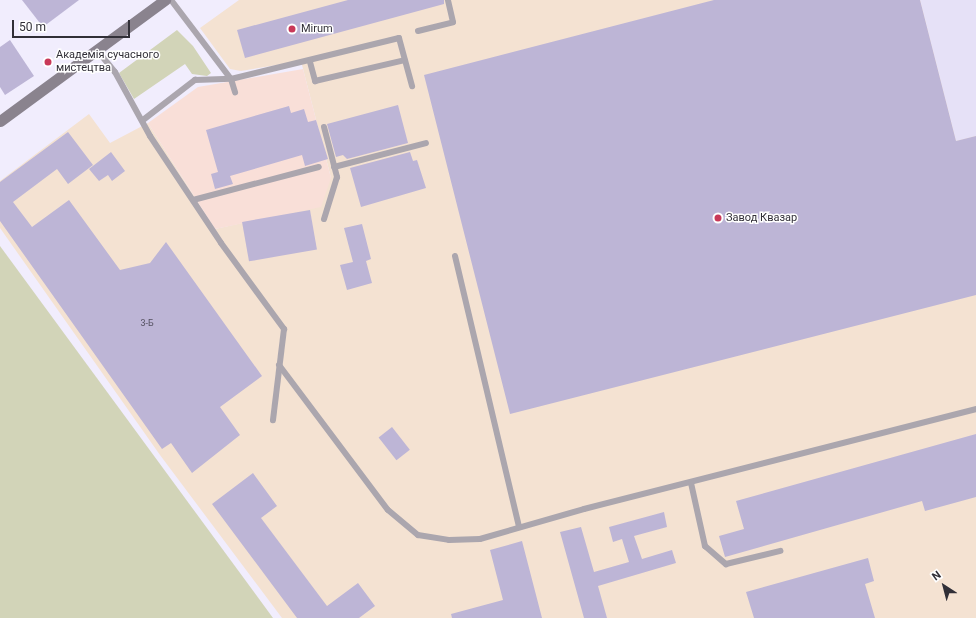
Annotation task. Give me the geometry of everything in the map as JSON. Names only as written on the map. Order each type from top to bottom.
[{"type":"main road","points":[[0,121],[165,0]]},
{"type":"lane","points":[[171,0],[230,79],[235,92]]},
{"type":"lane","points":[[418,31],[453,22],[448,0]]},
{"type":"lane","points":[[143,120],[195,80],[230,79],[310,62],[399,38],[412,86]]},
{"type":"lane","points":[[97,50],[115,72],[193,200],[284,329],[274,420]]},
{"type":"lane","points":[[310,62],[315,81],[405,60]]},
{"type":"lane","points":[[324,127],[336,177],[324,219]]},
{"type":"lane","points":[[334,167],[426,143]]},
{"type":"lane","points":[[193,200],[318,167]]},
{"type":"lane","points":[[455,256],[519,527]]},
{"type":"lane","points":[[279,365],[388,510],[418,535],[450,540],[480,539],[519,527],[976,409]]},
{"type":"lane","points":[[691,483],[705,546],[726,564],[780,551]]},
{"type":"shaded area","points":[[239,0],[920,0],[956,141],[976,136],[976,618],[282,618],[160,455],[0,228],[0,181],[89,114],[110,143],[148,123],[215,229],[242,223],[331,178],[301,61],[241,71],[230,69],[200,28]]},
{"type":"shaded area","points":[[920,0],[976,0],[976,136],[956,141]]},
{"type":"shaded area","points":[[303,69],[331,178],[321,207],[215,229],[148,123],[198,87]]},
{"type":"green space","points":[[177,30],[193,46],[211,73],[207,76],[192,74],[185,64],[134,99],[119,73]]},
{"type":"green space","points":[[0,246],[273,618],[0,618]]},
{"type":"building","points":[[22,0],[79,0],[43,27]]},
{"type":"building","points":[[348,0],[444,0],[444,4],[245,58],[237,30]]},
{"type":"building","name":"Завод Квазар","points":[[714,0],[920,0],[956,141],[976,136],[976,295],[510,414],[424,75]]},
{"type":"building","points":[[10,40],[34,76],[5,95],[0,87],[0,47]]},
{"type":"building","points":[[398,105],[408,143],[347,159],[343,155],[336,157],[327,124]]},
{"type":"building","points":[[289,106],[291,113],[304,109],[308,122],[316,120],[328,159],[305,166],[302,155],[230,176],[233,184],[215,189],[211,174],[218,172],[206,130]]},
{"type":"building","points":[[68,132],[93,165],[68,184],[57,169],[13,202],[32,227],[69,200],[120,270],[150,263],[166,242],[262,376],[220,407],[240,435],[192,473],[171,443],[162,449],[0,221],[0,182]]},
{"type":"building","points":[[111,152],[125,171],[112,181],[108,175],[99,181],[89,169]]},
{"type":"building","points":[[410,152],[413,161],[417,160],[426,188],[361,207],[350,168]]},
{"type":"building","points":[[310,210],[317,249],[249,261],[242,222]]},
{"type":"building","points":[[362,224],[371,259],[366,261],[372,283],[347,290],[340,265],[353,262],[344,228]]},
{"type":"building","points":[[392,427],[410,450],[396,460],[379,437]]},
{"type":"building","points":[[976,434],[976,497],[925,511],[922,501],[725,557],[719,536],[744,529],[736,501]]},
{"type":"building","points":[[253,473],[277,506],[261,518],[327,606],[358,583],[375,606],[359,618],[297,618],[212,504]]},
{"type":"building","points":[[664,512],[667,527],[634,536],[642,559],[672,550],[676,563],[598,586],[607,618],[584,618],[560,532],[581,527],[594,572],[629,562],[622,539],[613,542],[609,527]]},
{"type":"building","points":[[522,541],[542,618],[452,618],[451,614],[503,600],[490,550]]},
{"type":"building","points":[[868,558],[874,581],[865,584],[875,618],[754,618],[746,592]]},
{"type":"place","name":"Mirum","points":[[292,29]]},
{"type":"place","name":"Академія сучасного мистецтва","points":[[48,62]]},
{"type":"place","name":"Завод Квазар","points":[[718,218]]}]
